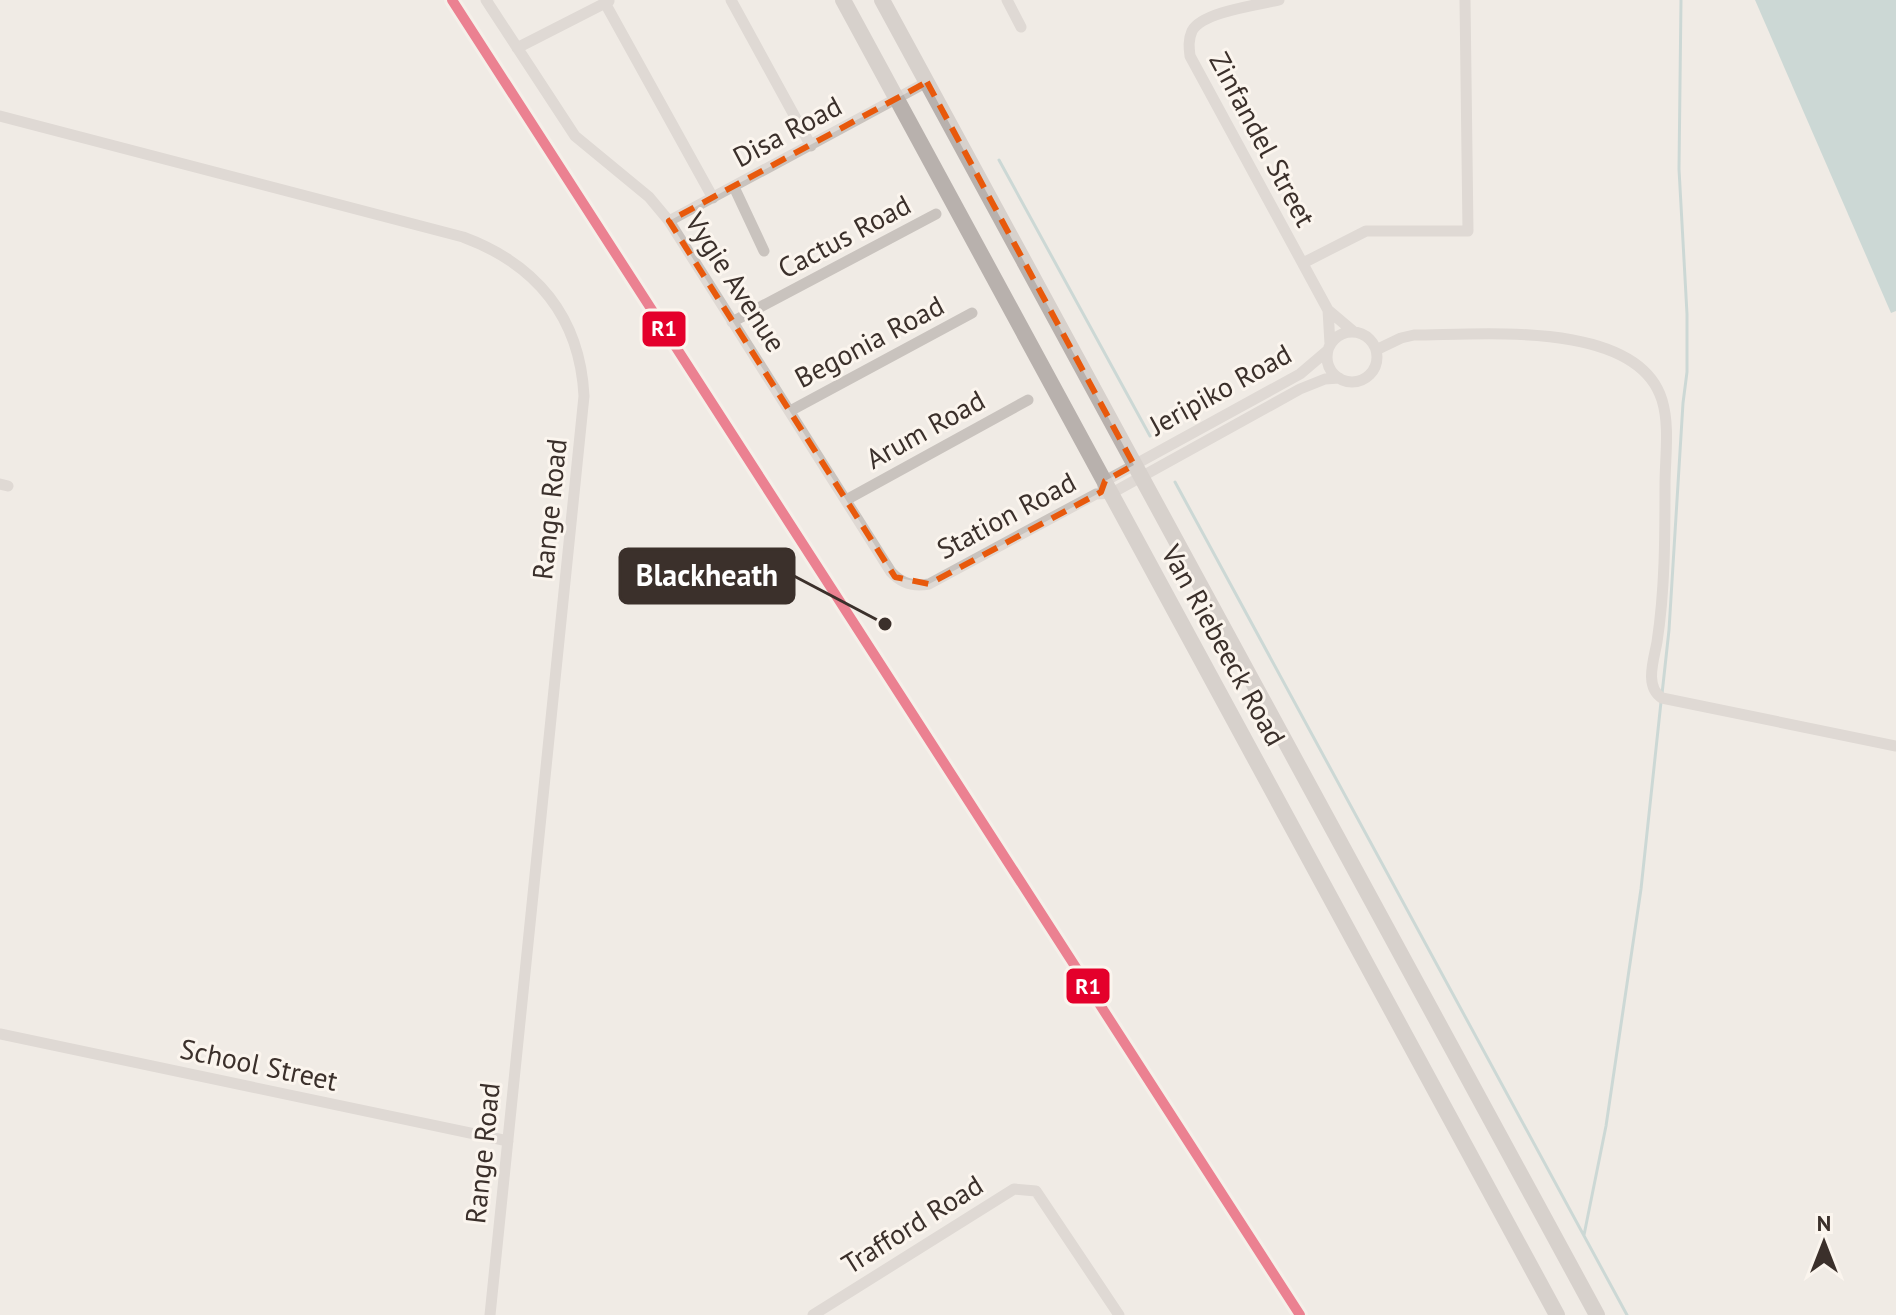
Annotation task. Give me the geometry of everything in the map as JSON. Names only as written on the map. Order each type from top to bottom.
[{"type":"main road","name":"Van Riebeeck Road","points":[[843,0],[1557,1315]]},
{"type":"main road","name":"Van Riebeeck Road","points":[[882,0],[1597,1315]]},
{"type":"street","name":"Vygie Avenue","points":[[486,0],[575,136],[649,197],[669,221],[895,577],[916,585],[935,581]]},
{"type":"street","points":[[731,0],[811,146]]},
{"type":"street","points":[[1007,0],[1021,27]]},
{"type":"street","name":"Zinfandel Street","points":[[1279,0],[1213,16],[1198,23],[1188,40],[1190,56],[1328,310],[1354,332]]},
{"type":"street","points":[[1303,263],[1366,231],[1468,231],[1465,0]]},
{"type":"street","points":[[517,48],[608,1],[713,198]]},
{"type":"street","name":"Disa Road","points":[[669,221],[927,82]]},
{"type":"street","name":"Range Road","points":[[0,116],[463,237],[490,247],[516,264],[538,283],[564,319],[579,356],[584,396],[490,1315]]},
{"type":"street","points":[[734,187],[764,251]]},
{"type":"street","name":"Cactus Road","points":[[732,322],[936,214]]},
{"type":"street","name":"Zinfandel Street","points":[[1328,310],[1328,348]]},
{"type":"street","name":"Begonia Road","points":[[790,411],[972,313]]},
{"type":"street","points":[[1354,332],[1368,338],[1376,350],[1376,363],[1365,378],[1354,382],[1339,378],[1329,367],[1328,348],[1340,335],[1354,332]]},
{"type":"street","points":[[1376,350],[1414,335],[1565,337],[1608,349],[1641,368],[1654,382],[1662,399],[1666,435],[1664,550],[1652,679],[1658,696],[1896,746]]},
{"type":"street","name":"Jeripiko Road","points":[[1137,471],[1300,374],[1328,348]]},
{"type":"street","name":"Jeripiko Road","points":[[1137,471],[1300,389],[1325,379],[1339,378]]},
{"type":"street","name":"Arum Road","points":[[846,500],[1028,400]]},
{"type":"street","name":"Station Road","points":[[935,581],[1137,471]]},
{"type":"street","name":"School Street","points":[[0,1034],[508,1141]]},
{"type":"street","name":"Trafford Road","points":[[813,1315],[1014,1189],[1023,1188],[1036,1191],[1119,1315]]},
{"type":"highlighted area","points":[[927,82],[1134,465],[1105,481],[1101,492],[929,584],[895,577],[669,221]]},
{"type":"water","points":[[1755,0],[1896,0],[1896,311],[1891,313]]},
{"type":"waterway","points":[[1662,694],[1687,372],[1679,169],[1681,0]]},
{"type":"waterway","points":[[999,160],[1150,436]]},
{"type":"waterway","points":[[1175,482],[1627,1315]]},
{"type":"waterway","points":[[1584,1235],[1606,1126],[1641,889],[1661,702]]},
{"type":"railway","points":[[459,0],[1307,1315]]},
{"type":"transit line","name":"R1","points":[[452,0],[1300,1315]]},
{"type":"place","name":"Blackheath","points":[[885,624]]}]
